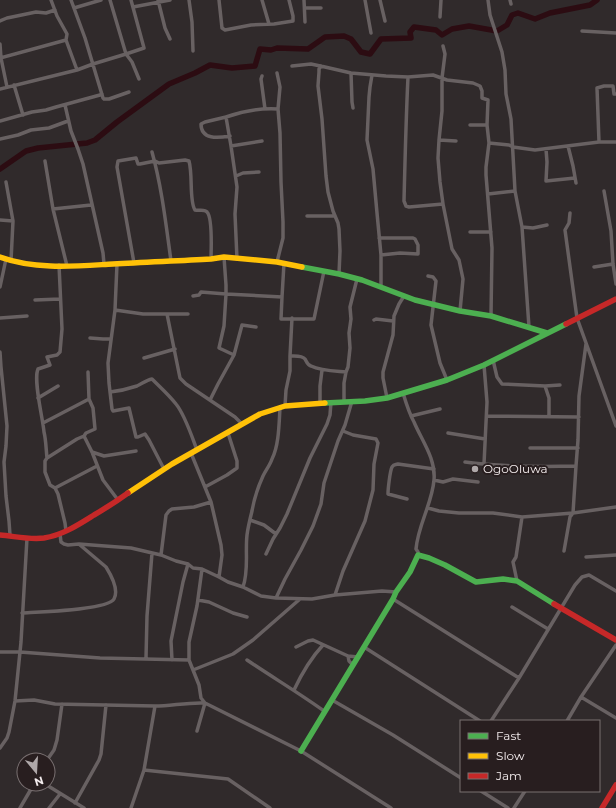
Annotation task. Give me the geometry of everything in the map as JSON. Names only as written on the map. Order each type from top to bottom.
[{"type":"street","points":[[51,0],[67,34],[66,40],[77,70]]},
{"type":"street","points":[[71,0],[104,99],[109,99],[129,92]]},
{"type":"street","points":[[74,8],[100,0]]},
{"type":"street","points":[[110,0],[126,54],[132,62],[139,79]]},
{"type":"street","points":[[0,88],[77,70],[144,48],[131,0]]},
{"type":"street","points":[[133,7],[158,1],[170,0]]},
{"type":"street","points":[[189,0],[192,22],[193,51]]},
{"type":"street","points":[[219,0],[223,30],[251,25],[292,21],[293,16],[289,0]]},
{"type":"street","points":[[262,0],[269,24]]},
{"type":"street","points":[[304,0],[305,22]]},
{"type":"street","points":[[365,0],[371,33]]},
{"type":"street","points":[[380,0],[385,21]]},
{"type":"street","points":[[440,17],[442,0]]},
{"type":"street","points":[[488,0],[490,15],[502,52],[505,70],[506,94],[511,119],[516,191],[522,228],[529,327]]},
{"type":"street","points":[[158,1],[165,28],[170,39]]},
{"type":"street","points":[[304,8],[321,8]]},
{"type":"street","points":[[0,21],[7,18],[36,12],[46,13],[55,10]]},
{"type":"street","points":[[582,31],[616,33]]},
{"type":"street","points":[[0,58],[66,40]]},
{"type":"street","points":[[0,44],[0,58],[7,87]]},
{"type":"street","points":[[443,46],[442,111],[438,158],[443,204],[452,249],[459,260],[462,279],[460,311]]},
{"type":"street","points":[[292,66],[311,64],[351,73],[372,75],[408,77],[433,75],[448,80],[473,83],[480,86],[482,98],[488,100],[487,126],[489,143],[486,168],[492,248],[491,316]]},
{"type":"street","points":[[321,66],[318,86],[326,176],[328,192],[339,229],[340,274]]},
{"type":"street","points":[[277,73],[280,88],[278,109],[283,222],[283,238],[277,262]]},
{"type":"street","points":[[351,73],[353,108]]},
{"type":"street","points":[[372,75],[367,133],[368,147],[373,169],[381,255],[381,287]]},
{"type":"street","points":[[262,76],[261,80],[265,109]]},
{"type":"street","points":[[408,77],[405,133],[404,202],[406,206],[443,204]]},
{"type":"street","points":[[14,85],[23,115]]},
{"type":"street","points":[[599,142],[597,88],[613,86],[614,94],[616,94]]},
{"type":"street","points":[[0,121],[102,94]]},
{"type":"street","points":[[65,105],[68,121],[83,164],[104,264]]},
{"type":"street","points":[[230,136],[209,136],[204,133],[201,124],[244,111],[278,109]]},
{"type":"street","points":[[226,117],[236,176],[237,198],[235,214],[237,259]]},
{"type":"street","points":[[0,139],[31,130],[49,128],[68,121]]},
{"type":"street","points":[[470,125],[487,126]]},
{"type":"street","points":[[439,140],[456,141]]},
{"type":"street","points":[[231,146],[262,141]]},
{"type":"street","points":[[489,143],[535,150],[599,142],[616,142]]},
{"type":"street","points":[[568,146],[576,183]]},
{"type":"street","points":[[546,149],[546,182],[575,178]]},
{"type":"street","points":[[152,152],[155,161],[171,261]]},
{"type":"street","points":[[134,264],[121,197],[117,164],[120,160],[132,158],[136,158],[138,164],[155,161],[159,163],[185,160],[189,161],[194,209],[208,212],[210,217],[211,259]]},
{"type":"street","points":[[45,160],[52,209],[67,266]]},
{"type":"street","points":[[236,176],[243,173],[259,172]]},
{"type":"street","points":[[0,287],[13,221],[6,182]]},
{"type":"street","points":[[488,194],[516,191]]},
{"type":"street","points":[[604,191],[611,232],[616,284]]},
{"type":"street","points":[[52,209],[91,205]]},
{"type":"street","points":[[570,213],[569,223],[565,230],[577,318],[616,426]]},
{"type":"street","points":[[306,216],[335,216]]},
{"type":"street","points":[[0,220],[13,221]]},
{"type":"street","points":[[522,228],[534,228],[547,225]]},
{"type":"street","points":[[470,232],[491,232]]},
{"type":"street","points":[[379,238],[412,238],[415,239],[418,245],[418,254],[400,253],[381,255]]},
{"type":"street","points":[[224,257],[226,294],[224,326],[219,348],[234,355]]},
{"type":"street","points":[[6,259],[40,265],[67,266],[134,264],[224,257],[277,262],[357,278],[404,296],[434,305],[491,316],[547,333]]},
{"type":"street","points":[[284,263],[281,319],[314,319],[324,271]]},
{"type":"street","points":[[117,264],[115,310],[108,371],[112,410],[129,408],[136,437],[145,434],[164,469]]},
{"type":"street","points":[[594,267],[613,264]]},
{"type":"street","points":[[59,265],[62,329],[60,352],[57,355],[47,357],[50,365],[38,369],[36,371],[36,375],[47,458],[45,472],[50,485],[55,488],[58,494],[66,531]]},
{"type":"street","points":[[428,276],[433,277],[436,281],[431,326],[440,363],[446,380]]},
{"type":"street","points":[[344,402],[344,383],[348,367],[350,348],[350,307],[357,278]]},
{"type":"street","points":[[193,296],[199,295],[201,292],[282,297]]},
{"type":"street","points":[[387,398],[383,372],[393,335],[393,321],[397,308],[404,296]]},
{"type":"street","points":[[0,535],[43,538],[60,534],[118,500],[164,469],[260,414],[282,407],[387,398],[446,380],[484,365],[616,299]]},
{"type":"street","points":[[35,300],[60,300]]},
{"type":"street","points":[[115,310],[143,314],[188,314]]},
{"type":"street","points":[[168,314],[180,378],[182,381],[235,417],[242,424]]},
{"type":"street","points":[[0,318],[27,316]]},
{"type":"street","points":[[243,587],[247,572],[247,534],[250,520],[257,492],[263,476],[273,459],[290,371],[292,318]]},
{"type":"street","points":[[374,320],[393,321]]},
{"type":"street","points":[[210,400],[234,355],[242,325],[256,327]]},
{"type":"street","points":[[90,338],[102,340],[111,339]]},
{"type":"street","points":[[564,551],[570,517],[573,513],[578,448],[578,396],[586,342]]},
{"type":"street","points":[[144,358],[175,350]]},
{"type":"street","points":[[0,352],[7,426],[6,446],[3,453],[10,535]]},
{"type":"street","points":[[290,356],[302,357],[308,365],[322,370],[346,372]]},
{"type":"street","points":[[493,360],[497,377],[502,384],[545,386],[560,385]]},
{"type":"street","points":[[484,365],[487,416],[484,464]]},
{"type":"street","points":[[320,403],[322,370]]},
{"type":"street","points":[[47,458],[95,428],[93,408],[89,399],[88,372]]},
{"type":"street","points":[[110,392],[134,387],[152,379],[164,390],[180,410],[197,450]]},
{"type":"street","points":[[38,398],[58,386]]},
{"type":"street","points":[[545,386],[549,398],[549,416]]},
{"type":"street","points":[[301,751],[324,710],[332,700],[396,592],[410,572],[418,555],[416,549],[417,542],[428,508],[434,480],[434,470],[431,458],[411,416],[403,393]]},
{"type":"street","points":[[43,423],[89,399]]},
{"type":"street","points":[[276,598],[313,526],[321,504],[324,483],[338,441],[346,425],[352,401]]},
{"type":"street","points":[[266,554],[287,514],[310,458],[327,424],[330,415],[331,402]]},
{"type":"street","points":[[411,416],[440,409]]},
{"type":"street","points":[[487,416],[578,417]]},
{"type":"street","points":[[335,595],[343,571],[366,521],[373,490],[374,464],[378,443],[376,439],[354,435],[343,431]]},
{"type":"street","points":[[205,487],[237,468],[237,461],[228,432]]},
{"type":"street","points":[[448,433],[485,439]]},
{"type":"street","points":[[84,436],[103,480],[118,500]]},
{"type":"street","points":[[530,448],[578,448]]},
{"type":"street","points":[[92,452],[104,456],[136,451]]},
{"type":"street","points":[[191,454],[210,502],[221,545],[222,555],[219,577]]},
{"type":"street","points":[[465,462],[532,467],[576,466]]},
{"type":"street","points":[[407,499],[388,494],[391,470],[393,466],[398,464],[434,470]]},
{"type":"street","points":[[55,488],[97,466]]},
{"type":"street","points":[[434,480],[443,482],[453,479],[478,482]]},
{"type":"street","points":[[161,555],[166,514],[172,509],[194,507],[210,502]]},
{"type":"street","points":[[428,508],[439,511],[459,513],[493,513],[522,517],[573,513],[616,507]]},
{"type":"street","points":[[517,581],[513,562],[516,557],[522,517]]},
{"type":"street","points":[[250,520],[264,525],[276,534]]},
{"type":"street","points":[[60,534],[61,542],[68,545],[79,544],[131,548],[161,555],[176,562],[188,564],[193,568],[202,569],[261,596],[312,599],[335,595],[382,591],[396,592]]},
{"type":"street","points":[[0,748],[9,732],[15,701],[25,586],[25,556],[27,538]]},
{"type":"street","points":[[22,613],[82,609],[108,604],[113,601],[116,591],[108,570],[79,544]]},
{"type":"street","points":[[146,658],[147,616],[152,553]]},
{"type":"street","points":[[418,555],[445,565],[476,582],[503,578],[517,581],[561,609],[616,640]]},
{"type":"street","points":[[586,557],[616,555]]},
{"type":"street","points":[[172,660],[171,641],[182,582],[188,564]]},
{"type":"street","points":[[202,569],[198,600],[189,642],[189,660],[200,685],[201,698],[205,703]]},
{"type":"street","points":[[492,720],[519,678],[575,584],[582,577],[589,575],[616,592]]},
{"type":"street","points":[[193,670],[233,654],[253,640],[300,599]]},
{"type":"street","points":[[393,599],[519,678]]},
{"type":"street","points":[[198,600],[208,602],[233,613],[247,617]]},
{"type":"street","points":[[512,607],[548,629]]},
{"type":"street","points":[[296,647],[313,640],[348,656],[358,657]]},
{"type":"street","points":[[294,690],[312,657],[324,645]]},
{"type":"street","points":[[568,720],[581,697],[616,645]]},
{"type":"street","points":[[364,647],[478,720]]},
{"type":"street","points":[[0,652],[100,658],[189,660]]},
{"type":"street","points":[[348,656],[349,661],[353,665]]},
{"type":"street","points":[[246,660],[324,710]]},
{"type":"street","points":[[581,697],[616,718]]},
{"type":"street","points":[[15,701],[34,700],[55,704],[154,706],[169,706],[191,702],[205,703],[301,751],[391,808]]},
{"type":"street","points":[[332,700],[460,776]]},
{"type":"street","points":[[197,731],[205,703]]},
{"type":"street","points":[[53,752],[57,740],[62,704]]},
{"type":"street","points":[[75,802],[101,754],[106,705]]},
{"type":"street","points":[[131,808],[144,770],[154,706]]},
{"type":"street","points":[[144,770],[228,779],[270,808]]},
{"type":"street","points":[[602,808],[616,785]]},
{"type":"street","points":[[56,791],[84,808]]},
{"type":"street","points":[[20,808],[29,792]]},
{"type":"street","points":[[483,792],[508,808]]},
{"type":"street","points":[[514,808],[523,792]]},
{"type":"street","points":[[50,808],[60,794]]},
{"type":"waterway","points":[[0,169],[26,151],[38,148],[87,143],[95,140],[169,84],[210,65],[232,68],[255,66],[260,49],[308,49],[325,37],[344,36],[351,39],[361,52],[370,54],[381,39],[411,38],[410,32],[414,27],[436,30],[442,35],[452,29],[469,26],[497,31],[507,25],[512,15],[518,13],[535,19],[550,13],[590,5],[597,0]]},
{"type":"traffic: fast","points":[[302,267],[362,280],[415,300],[460,311],[491,316],[547,333]]},
{"type":"traffic: fast","points":[[325,403],[365,401],[387,398],[447,380],[484,365],[566,324]]},
{"type":"traffic: fast","points":[[301,751],[396,592],[410,572],[418,555],[445,565],[476,582],[503,579],[517,581],[554,604]]},
{"type":"traffic: slow","points":[[0,257],[28,264],[56,266],[85,266],[199,260],[224,257],[277,262],[302,267]]},
{"type":"traffic: slow","points":[[128,493],[172,464],[260,414],[285,406],[325,403]]},
{"type":"traffic: jam","points":[[566,324],[616,299]]},
{"type":"traffic: jam","points":[[0,535],[27,538],[44,538],[58,535],[82,522],[128,493]]},
{"type":"traffic: jam","points":[[554,604],[616,640]]},
{"type":"traffic: jam","points":[[602,808],[616,785]]},
{"type":"place","name":"OgoOluwa","points":[[475,469]]}]
